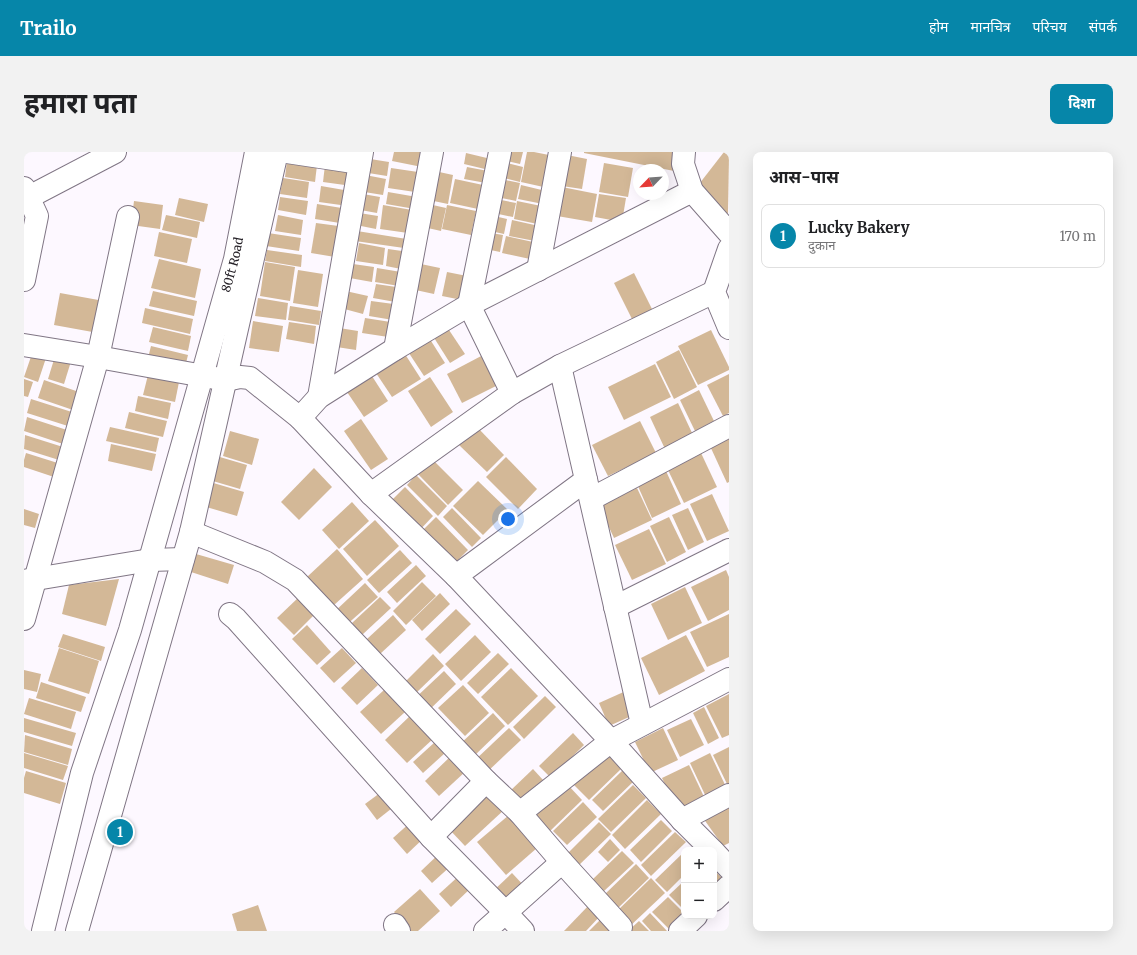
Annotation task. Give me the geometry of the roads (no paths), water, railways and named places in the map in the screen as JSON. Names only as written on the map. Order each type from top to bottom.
[{"type":"street","points":[[24,280],[37,216],[26,193],[114,152]]},
{"type":"street","name":"80ft Road","points":[[43,931],[82,773],[130,630],[170,492],[234,259],[256,152]]},
{"type":"street","points":[[77,931],[191,532],[277,152]]},
{"type":"street","points":[[287,152],[361,158],[319,397]]},
{"type":"street","points":[[396,349],[432,152]]},
{"type":"street","points":[[500,152],[469,305],[512,393]]},
{"type":"street","points":[[538,270],[560,152]]},
{"type":"street","points":[[684,152],[683,164],[692,191],[729,233]]},
{"type":"street","points":[[300,418],[319,397],[469,305],[692,191]]},
{"type":"street","points":[[24,619],[30,579],[98,357],[128,217]]},
{"type":"street","points":[[728,254],[714,292],[729,328]]},
{"type":"street","points":[[371,494],[512,393],[560,366],[714,292]]},
{"type":"street","points":[[24,345],[226,380],[240,377],[250,378],[300,418],[371,494],[456,576],[611,741],[682,820],[709,847]]},
{"type":"street","points":[[560,366],[642,724]]},
{"type":"street","points":[[456,576],[589,489],[729,426]]},
{"type":"street","points":[[191,532],[265,562],[295,580],[486,781],[520,813],[621,927]]},
{"type":"street","points":[[616,607],[729,550]]},
{"type":"street","points":[[30,579],[150,560],[183,559]]},
{"type":"street","points":[[230,614],[431,836],[523,931]]},
{"type":"street","points":[[520,813],[611,741],[729,679]]},
{"type":"street","points":[[431,836],[486,781]]},
{"type":"street","points":[[682,820],[729,795]]},
{"type":"street","points":[[717,855],[729,868]]},
{"type":"street","points":[[485,931],[562,862]]},
{"type":"street","points":[[717,897],[729,886]]},
{"type":"street","points":[[680,931],[693,919]]},
{"type":"place","name":"Lucky Bakery","points":[[120,832]]}]
